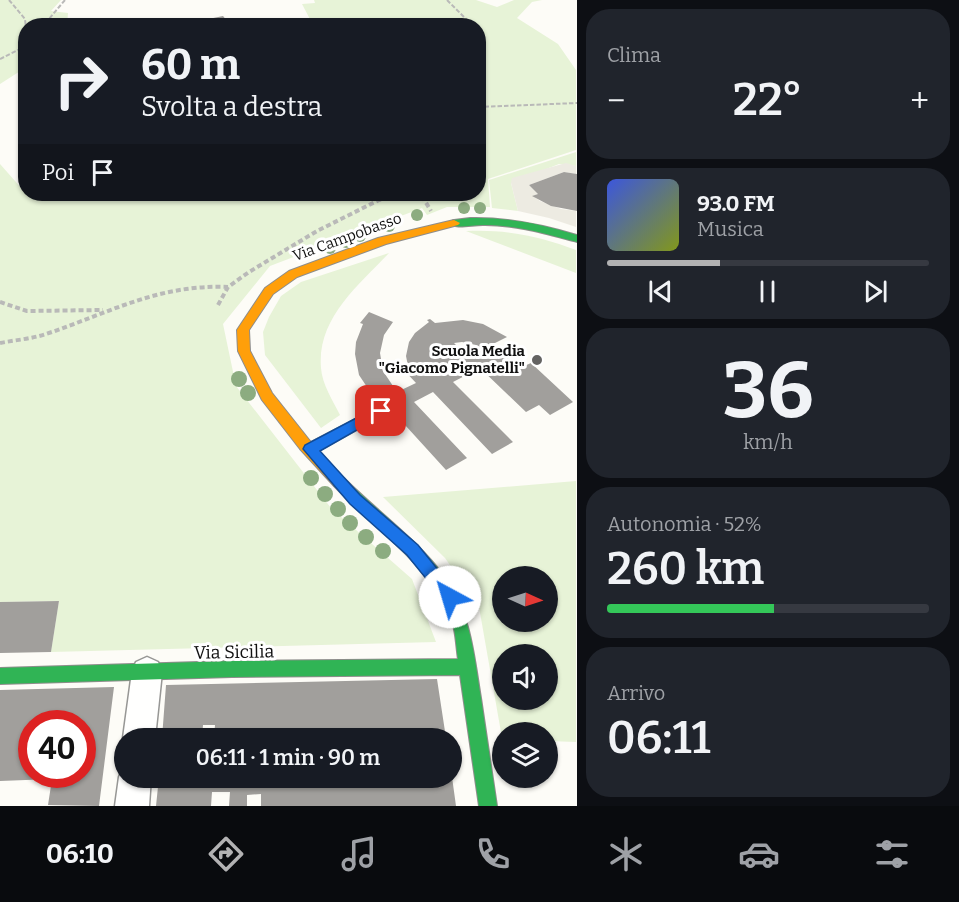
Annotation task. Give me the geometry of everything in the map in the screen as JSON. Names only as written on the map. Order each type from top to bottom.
[{"type":"street","name":"Via Campobasso","points":[[488,806],[469,667],[461,625],[450,597],[412,550],[355,499],[279,411],[248,366],[242,334],[258,303],[281,279],[405,232],[455,220],[502,220],[556,231],[576,239]]},
{"type":"street","name":"Via Sicilia","points":[[0,676],[232,669],[469,667]]},
{"type":"street","points":[[140,728],[147,672]]},
{"type":"street","points":[[132,806],[134,788]]},
{"type":"lane","points":[[310,449],[381,411]]},
{"type":"path","points":[[9,0],[24,18]]},
{"type":"path","points":[[50,18],[65,0]]},
{"type":"path","points":[[447,0],[465,18]]},
{"type":"path","points":[[0,59],[18,50]]},
{"type":"path","points":[[486,107],[576,103]]},
{"type":"path","points":[[218,305],[228,286],[317,231],[377,201]]},
{"type":"path","points":[[0,343],[43,335],[131,299],[163,292],[216,285],[228,286]]},
{"type":"path","points":[[0,302],[27,311],[106,309]]},
{"type":"green space","points":[[0,0],[61,0],[51,11],[68,13],[68,18],[18,18],[18,72],[0,84]]},
{"type":"green space","points":[[314,0],[476,0],[497,7],[514,0],[542,0],[532,2],[517,18],[558,44],[576,70],[576,150],[488,179],[490,207],[447,207],[427,215],[422,208],[270,266],[223,324],[236,386],[331,508],[412,579],[436,642],[51,652],[59,601],[0,602],[0,164],[18,184],[18,201],[486,201],[486,18],[309,18],[302,4],[315,3]]},
{"type":"green space","points":[[576,152],[576,166],[559,164],[511,183],[518,211],[492,208],[489,180]]},
{"type":"green space","points":[[466,231],[522,234],[576,250],[576,273]]},
{"type":"green space","points":[[389,253],[342,304],[326,334],[322,350],[323,380],[340,415],[321,428],[265,355],[263,332],[281,296],[301,282]]},
{"type":"green space","points":[[576,481],[576,742],[558,741],[558,722],[499,722],[497,710],[558,710],[558,644],[492,644],[492,681],[479,607],[445,558],[383,497]]},
{"type":"shaded area","points":[[566,163],[576,166],[576,174],[564,172],[529,185],[538,194],[533,196],[540,201],[561,209],[576,211],[576,227],[518,211],[511,183],[512,178]]},
{"type":"building","points":[[564,172],[577,174],[577,211],[551,206],[532,196],[538,194],[529,185]]},
{"type":"building","points":[[369,312],[393,322],[384,335],[380,353],[383,371],[397,392],[416,383],[402,368],[408,366],[406,356],[409,342],[415,333],[430,319],[435,323],[463,320],[483,324],[507,337],[485,348],[496,359],[507,353],[522,367],[531,363],[573,402],[550,415],[539,405],[526,412],[480,368],[453,382],[513,442],[492,454],[433,392],[414,402],[467,458],[446,470],[395,414],[387,418],[374,403],[377,402],[359,375],[355,354],[356,342],[363,324],[360,323]],"holes":[[[454,343],[476,345],[483,350],[468,357]]]},
{"type":"building","points":[[59,601],[51,652],[0,653],[0,602]]},
{"type":"building","points":[[437,679],[444,728],[215,728],[215,725],[203,725],[203,728],[163,728],[166,685]]},
{"type":"building","points":[[114,687],[99,806],[48,805],[51,788],[96,788],[96,710],[18,710],[18,780],[0,781],[0,690]]},
{"type":"building","points":[[158,788],[454,788],[456,806],[261,806],[261,794],[247,795],[247,806],[229,806],[230,792],[212,792],[211,806],[156,806]]},
{"type":"traffic: fast","points":[[454,223],[501,222],[547,230],[577,239]]},
{"type":"traffic: fast","points":[[339,482],[425,565],[452,603],[461,625],[488,806]]},
{"type":"traffic: fast","points":[[0,676],[232,669],[469,667]]},
{"type":"traffic: slow","points":[[339,482],[305,445],[267,396],[244,351],[243,330],[269,291],[293,274],[382,241],[454,223]]},
{"type":"place","name":"Scuola Media \"Giacomo Pignatelli\"","points":[[537,360]]},
{"type":"route","points":[[381,411],[310,449],[355,499],[412,550],[450,597]]}]
